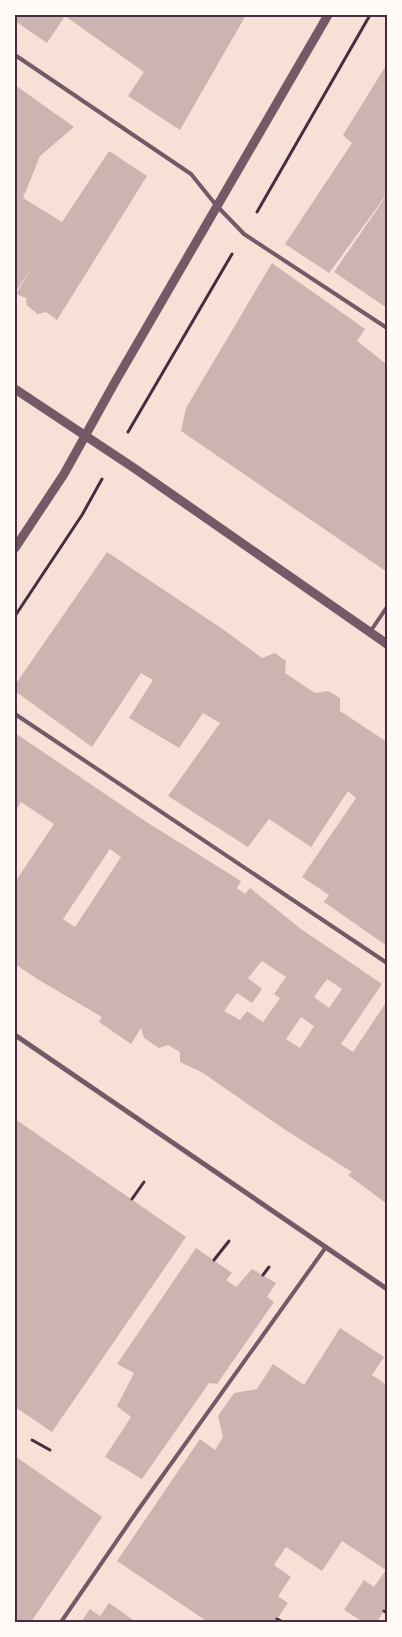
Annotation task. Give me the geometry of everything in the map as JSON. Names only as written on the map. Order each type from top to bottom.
[{"type":"street","points":[[15,548],[64,474],[114,382],[328,15]]},
{"type":"street","points":[[15,388],[134,468],[387,644]]},
{"type":"street","points":[[15,1035],[387,1289]]},
{"type":"lane","points":[[15,55],[176,162],[191,174],[216,205],[244,234],[387,328]]},
{"type":"lane","points":[[370,632],[387,607]]},
{"type":"lane","points":[[15,714],[387,963]]},
{"type":"lane","points":[[61,1622],[138,1510],[326,1247]]},
{"type":"path","points":[[260,205],[370,15]]},
{"type":"path","points":[[150,394],[227,263]]},
{"type":"path","points":[[15,616],[82,515]]},
{"type":"path","points":[[132,1200],[144,1182]]},
{"type":"path","points":[[214,1260],[230,1241]]},
{"type":"path","points":[[263,1275],[269,1267]]},
{"type":"path","points":[[32,1440],[50,1450]]},
{"type":"path","points":[[278,1619],[283,1622]]},
{"type":"building","points":[[15,15],[246,15],[180,130],[128,96],[144,72],[65,16],[47,43],[15,21]]},
{"type":"building","points":[[387,64],[387,194],[329,273],[285,244],[352,143],[343,135]]},
{"type":"building","points":[[15,85],[74,127],[40,156],[23,198],[62,222],[109,151],[147,176],[57,320],[46,312],[37,314],[27,305],[26,298],[16,294],[33,265],[15,293]]},
{"type":"building","points":[[387,195],[387,308],[334,272]]},
{"type":"building","points":[[272,263],[365,329],[357,341],[385,363],[387,360],[387,572],[181,431],[186,408]]},
{"type":"building","points":[[107,552],[224,630],[262,658],[275,653],[286,661],[285,673],[315,693],[328,691],[340,698],[340,711],[387,742],[387,946],[324,902],[329,895],[302,877],[356,798],[348,791],[311,847],[269,819],[248,847],[168,796],[220,723],[203,713],[179,748],[129,718],[153,680],[141,673],[92,747],[15,691],[15,685]]},
{"type":"building","points":[[15,733],[145,821],[241,881],[237,888],[245,894],[250,888],[301,929],[382,984],[341,1044],[353,1052],[387,1001],[387,1204],[348,1175],[352,1172],[284,1129],[203,1073],[180,1062],[180,1052],[168,1045],[159,1048],[144,1038],[141,1028],[131,1044],[99,1022],[102,1017],[15,964],[15,882],[54,824],[21,802],[15,811]],"holes":[[[110,849],[121,857],[75,927],[63,919]],[[262,961],[286,977],[274,994],[280,998],[263,1022],[247,1011],[240,1020],[224,1011],[237,993],[252,1003],[262,989],[248,978]],[[327,979],[342,989],[329,1008],[314,997]],[[301,1017],[314,1026],[300,1048],[286,1039]]]},
{"type":"building","points":[[15,1119],[186,1237],[52,1432],[15,1407]]},
{"type":"building","points":[[196,1248],[232,1273],[226,1280],[236,1287],[252,1269],[276,1283],[267,1297],[274,1302],[217,1384],[209,1383],[142,1479],[105,1457],[131,1417],[117,1406],[134,1373],[117,1364]]},
{"type":"building","points":[[340,1328],[384,1357],[372,1375],[387,1385],[387,1606],[377,1622],[363,1622],[344,1610],[364,1580],[374,1587],[386,1570],[342,1541],[322,1571],[286,1547],[274,1565],[291,1577],[278,1596],[288,1603],[275,1622],[208,1622],[117,1561],[200,1439],[215,1450],[223,1437],[218,1416],[234,1393],[257,1389],[273,1364],[304,1385]]},
{"type":"building","points":[[15,1456],[102,1517],[31,1622],[15,1622]]},
{"type":"building","points":[[109,1603],[136,1622],[81,1622],[90,1609],[100,1616]]}]
